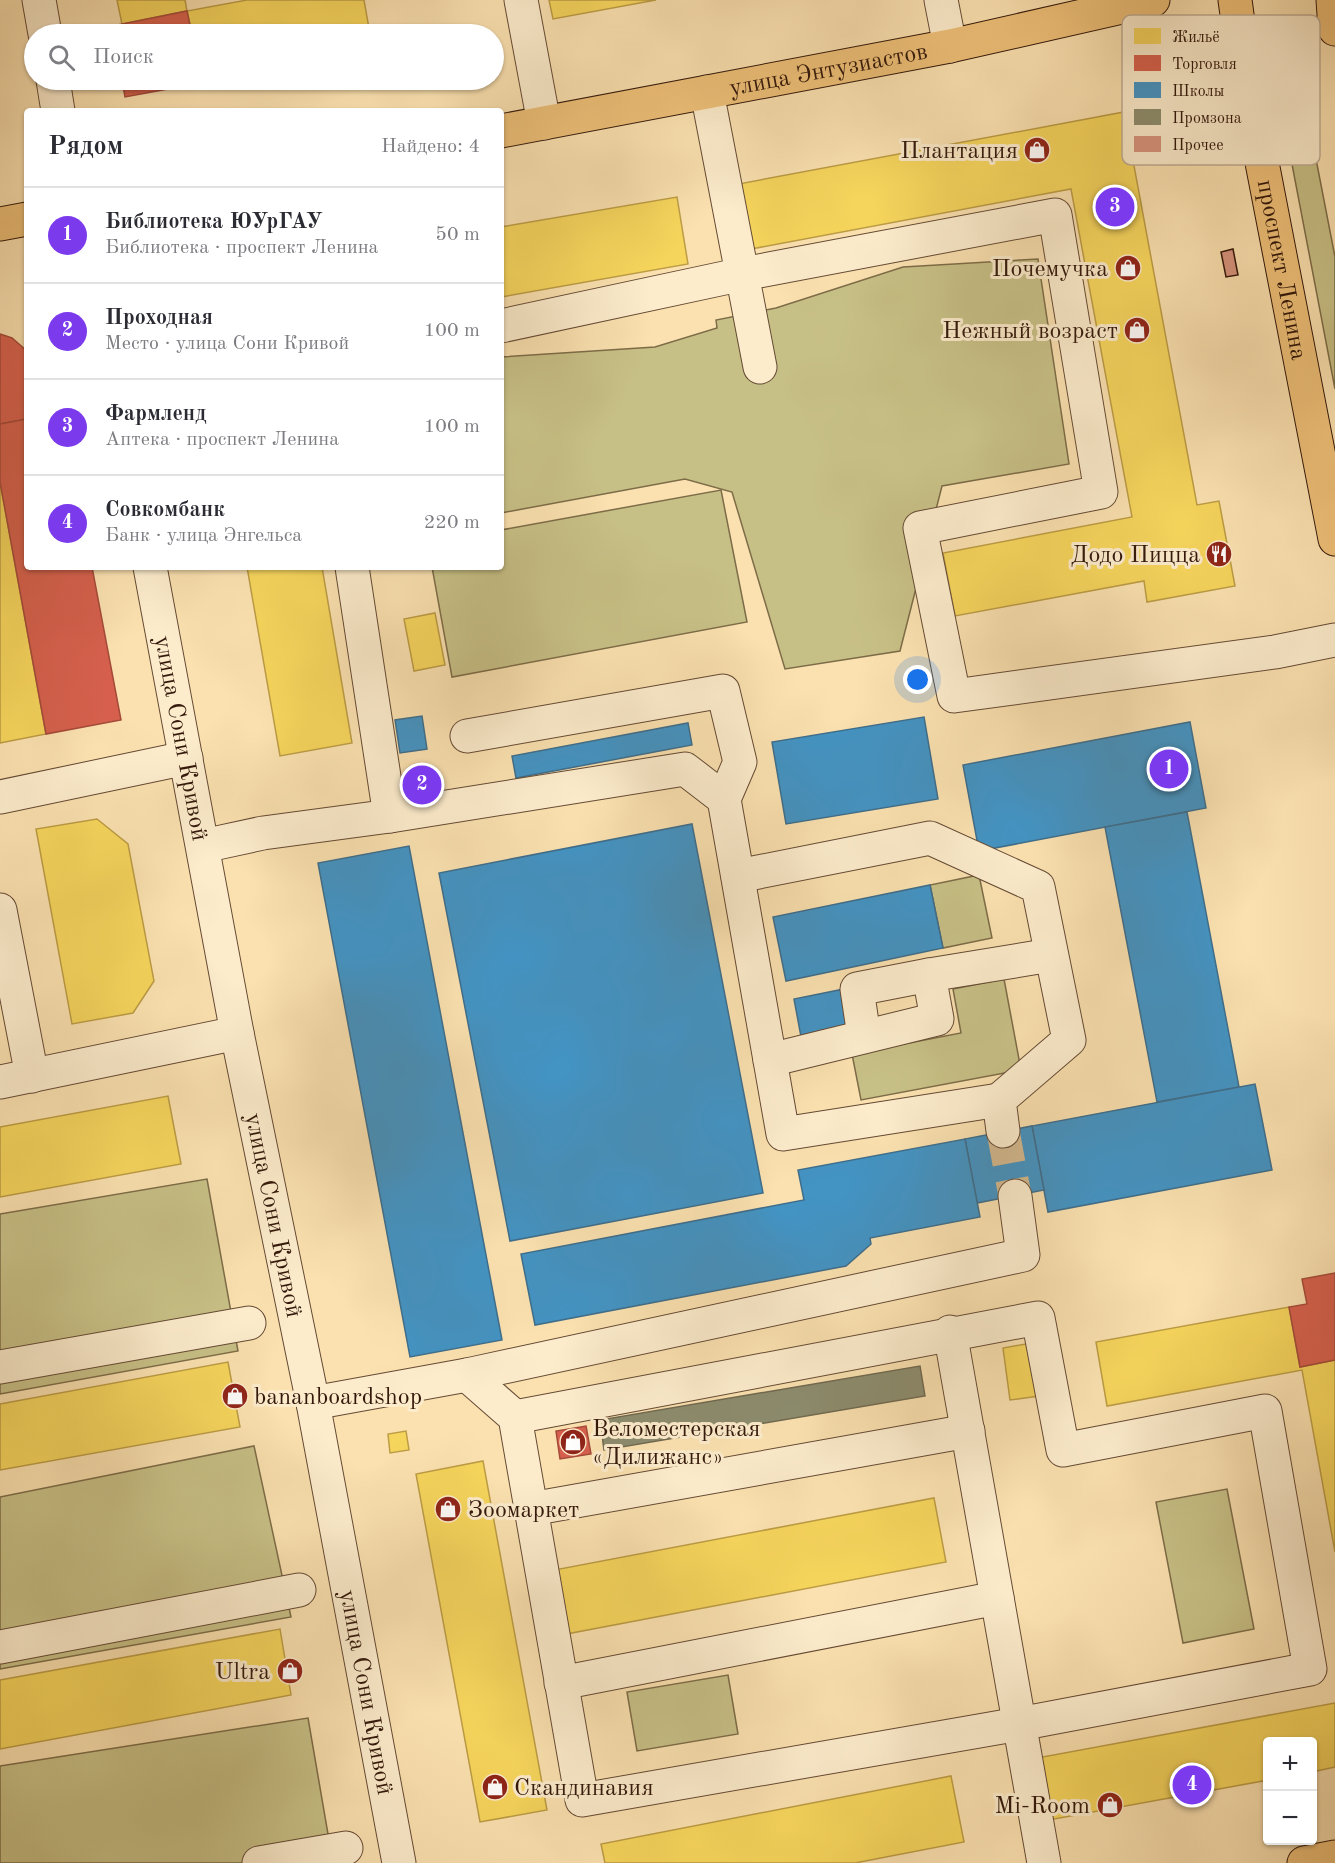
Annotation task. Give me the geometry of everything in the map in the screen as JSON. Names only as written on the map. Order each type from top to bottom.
[{"type":"main road","name":"улица Энтузиастов","points":[[504,130],[950,46],[1153,0]]},
{"type":"main road","name":"проспект Ленина","points":[[1235,0],[1237,15]]},
{"type":"main road","points":[[1333,0],[1335,29]]},
{"type":"main road","name":"проспект Ленина","points":[[1262,165],[1335,539]]},
{"type":"main road","points":[[0,224],[24,220]]},
{"type":"main road","points":[[1304,1863],[1335,1857]]},
{"type":"street","points":[[39,0],[43,24]]},
{"type":"street","points":[[521,0],[544,123]]},
{"type":"street","points":[[941,0],[950,46]]},
{"type":"street","points":[[55,90],[58,108]]},
{"type":"street","points":[[707,92],[760,367]]},
{"type":"street","points":[[504,325],[742,274],[1055,215],[1101,492],[920,528],[954,696],[1275,652],[1335,640]]},
{"type":"street","name":"улица Сони Кривой","points":[[151,570],[237,1034],[313,1402],[399,1863]]},
{"type":"street","points":[[352,570],[390,816]]},
{"type":"street","points":[[467,736],[723,691],[740,762],[724,799],[783,1134],[1001,1116],[1069,1040],[1038,887],[930,838],[738,876]]},
{"type":"street","points":[[0,796],[186,758]]},
{"type":"street","points":[[203,846],[263,833],[390,816],[685,769],[724,799]]},
{"type":"street","points":[[0,910],[32,1076]]},
{"type":"street","points":[[864,1036],[857,989],[1051,955]]},
{"type":"street","points":[[770,1060],[936,1018],[929,975]]},
{"type":"street","points":[[0,1082],[237,1034]]},
{"type":"street","points":[[313,1402],[467,1375],[1023,1255],[1015,1196]]},
{"type":"street","points":[[467,1375],[515,1417],[582,1800],[1019,1724],[1310,1669],[1265,1411],[1063,1450],[1038,1317],[515,1417]]},
{"type":"street","points":[[0,1367],[249,1323]]},
{"type":"street","points":[[950,1332],[1044,1863]]},
{"type":"street","points":[[531,1509],[968,1431]]},
{"type":"street","points":[[0,1647],[299,1590]]},
{"type":"street","points":[[561,1683],[997,1598]]},
{"type":"street","points":[[259,1863],[346,1848]]},
{"type":"shaded area","points":[[1292,165],[1317,165],[1335,257],[1335,389]]},
{"type":"shaded area","points":[[1038,259],[1069,464],[942,486],[900,651],[785,669],[732,492],[685,479],[504,512],[504,357],[655,347],[717,328],[716,320],[776,308],[903,267]]},
{"type":"shaded area","points":[[721,490],[747,622],[452,677],[433,570],[504,570],[504,529]]},
{"type":"shaded area","points":[[979,875],[992,938],[943,948],[930,885]]},
{"type":"shaded area","points":[[1004,979],[1021,1070],[861,1100],[852,1054],[961,1033],[953,989]]},
{"type":"shaded area","points":[[207,1179],[238,1351],[0,1394],[0,1214]]},
{"type":"shaded area","points":[[254,1446],[291,1617],[0,1669],[0,1497]]},
{"type":"shaded area","points":[[1227,1489],[1254,1629],[1183,1643],[1156,1502]]},
{"type":"shaded area","points":[[728,1675],[738,1734],[637,1751],[627,1692]]},
{"type":"shaded area","points":[[308,1718],[333,1863],[0,1863],[0,1766]]},
{"type":"building: Жильё","points":[[117,0],[185,0],[187,11],[122,24]]},
{"type":"building: Жильё","points":[[247,0],[364,0],[368,24],[190,24],[187,11]]},
{"type":"building: Жильё","points":[[549,0],[656,0],[553,19]]},
{"type":"building: Жильё","points":[[1122,112],[1122,165],[1134,165],[1197,505],[1219,501],[1235,586],[1147,602],[1144,581],[955,616],[943,553],[1132,517],[1071,189],[746,250],[733,185]]},
{"type":"building: Жильё","points":[[677,197],[688,264],[504,296],[504,226]]},
{"type":"building: Жильё","points":[[0,482],[46,734],[0,743]]},
{"type":"building: Жильё","points":[[248,570],[323,570],[352,743],[280,756]]},
{"type":"building: Жильё","points":[[435,613],[445,665],[414,671],[404,619]]},
{"type":"building: Жильё","points":[[97,819],[128,844],[154,981],[133,1013],[72,1024],[36,829]]},
{"type":"building: Жильё","points":[[168,1096],[181,1164],[0,1197],[0,1127]]},
{"type":"building: Жильё","points":[[1289,1307],[1300,1367],[1335,1360],[1335,1552],[1302,1370],[1107,1406],[1096,1342]]},
{"type":"building: Жильё","points":[[1031,1343],[1039,1396],[1010,1400],[1003,1348]]},
{"type":"building: Жильё","points":[[228,1362],[240,1427],[0,1470],[0,1404]]},
{"type":"building: Жильё","points":[[406,1431],[409,1450],[390,1453],[388,1434]]},
{"type":"building: Жильё","points":[[483,1461],[547,1810],[480,1822],[416,1474]]},
{"type":"building: Жильё","points":[[934,1498],[946,1562],[561,1635],[549,1571]]},
{"type":"building: Жильё","points":[[280,1629],[291,1695],[0,1749],[0,1680]]},
{"type":"building: Жильё","points":[[1335,1703],[1335,1767],[1317,1771],[1317,1737],[1263,1737],[1263,1781],[1049,1820],[1037,1758]]},
{"type":"building: Жильё","points":[[951,1776],[964,1842],[855,1863],[605,1863],[601,1844]]},
{"type":"building: Торговля","points":[[187,11],[190,24],[122,24]]},
{"type":"building: Торговля","points":[[124,90],[163,90],[125,97]]},
{"type":"building: Торговля","points":[[0,334],[12,338],[24,348],[24,420],[0,424]]},
{"type":"building: Торговля","points":[[24,420],[24,570],[93,570],[121,720],[46,734],[0,482],[0,424]]},
{"type":"building: Торговля","points":[[1335,1273],[1335,1360],[1300,1367],[1289,1307],[1307,1304],[1302,1279]]},
{"type":"building: Торговля","name":"Веломестерская «Дилижанс»","points":[[586,1426],[591,1454],[560,1459],[556,1431]]},
{"type":"building: Школы","points":[[422,716],[427,749],[400,753],[395,720]]},
{"type":"building: Школы","points":[[924,717],[938,799],[786,824],[772,742]]},
{"type":"building: Школы","points":[[1190,722],[1206,808],[979,851],[963,765]]},
{"type":"building: Школы","points":[[688,723],[692,745],[516,778],[512,756]]},
{"type":"building: Школы","points":[[434,767],[439,798],[410,802],[406,772]]},
{"type":"building: Школы","points":[[1187,812],[1239,1087],[1157,1102],[1105,827]]},
{"type":"building: Школы","points":[[692,824],[763,1193],[510,1241],[439,873]]},
{"type":"building: Школы","points":[[409,846],[502,1340],[410,1357],[318,863]]},
{"type":"building: Школы","points":[[930,885],[943,948],[786,981],[773,917]]},
{"type":"building: Школы","points":[[844,989],[852,1032],[802,1042],[794,999]]},
{"type":"building: Школы","points":[[1255,1084],[1272,1170],[1048,1212],[1032,1126]]},
{"type":"building: Школы","points":[[1032,1126],[1044,1190],[977,1203],[965,1139]]},
{"type":"building: Школы","points":[[965,1139],[980,1217],[870,1238],[871,1244],[846,1266],[535,1325],[521,1254],[804,1200],[798,1170]]},
{"type":"building: Промзона","points":[[920,1366],[925,1396],[604,1450],[600,1420]]},
{"type":"building: Прочее","points":[[1233,249],[1238,275],[1226,277],[1221,252]]},
{"type":"tunnel","points":[[1003,1131],[1015,1196]]},
{"type":"place","name":"Плантация","points":[[1037,150]]},
{"type":"place","name":"Фармленд","points":[[1115,207]]},
{"type":"place","name":"Почемучка","points":[[1128,268]]},
{"type":"place","name":"Нежный возраст","points":[[1137,330]]},
{"type":"place","name":"Додо Пицца","points":[[1219,554]]},
{"type":"place","name":"Библиотека ЮУрГАУ","points":[[1169,769]]},
{"type":"place","name":"Проходная","points":[[422,785]]},
{"type":"place","name":"bananboardshop","points":[[235,1396]]},
{"type":"place","name":"Веломестерская «Дилижанс»","points":[[573,1442]]},
{"type":"place","name":"Зоомаркет","points":[[448,1509]]},
{"type":"place","name":"Ultra","points":[[290,1671]]},
{"type":"place","name":"Совкомбанк","points":[[1192,1785]]},
{"type":"place","name":"Скандинавия","points":[[495,1787]]},
{"type":"place","name":"Mi-Room","points":[[1110,1805]]}]
